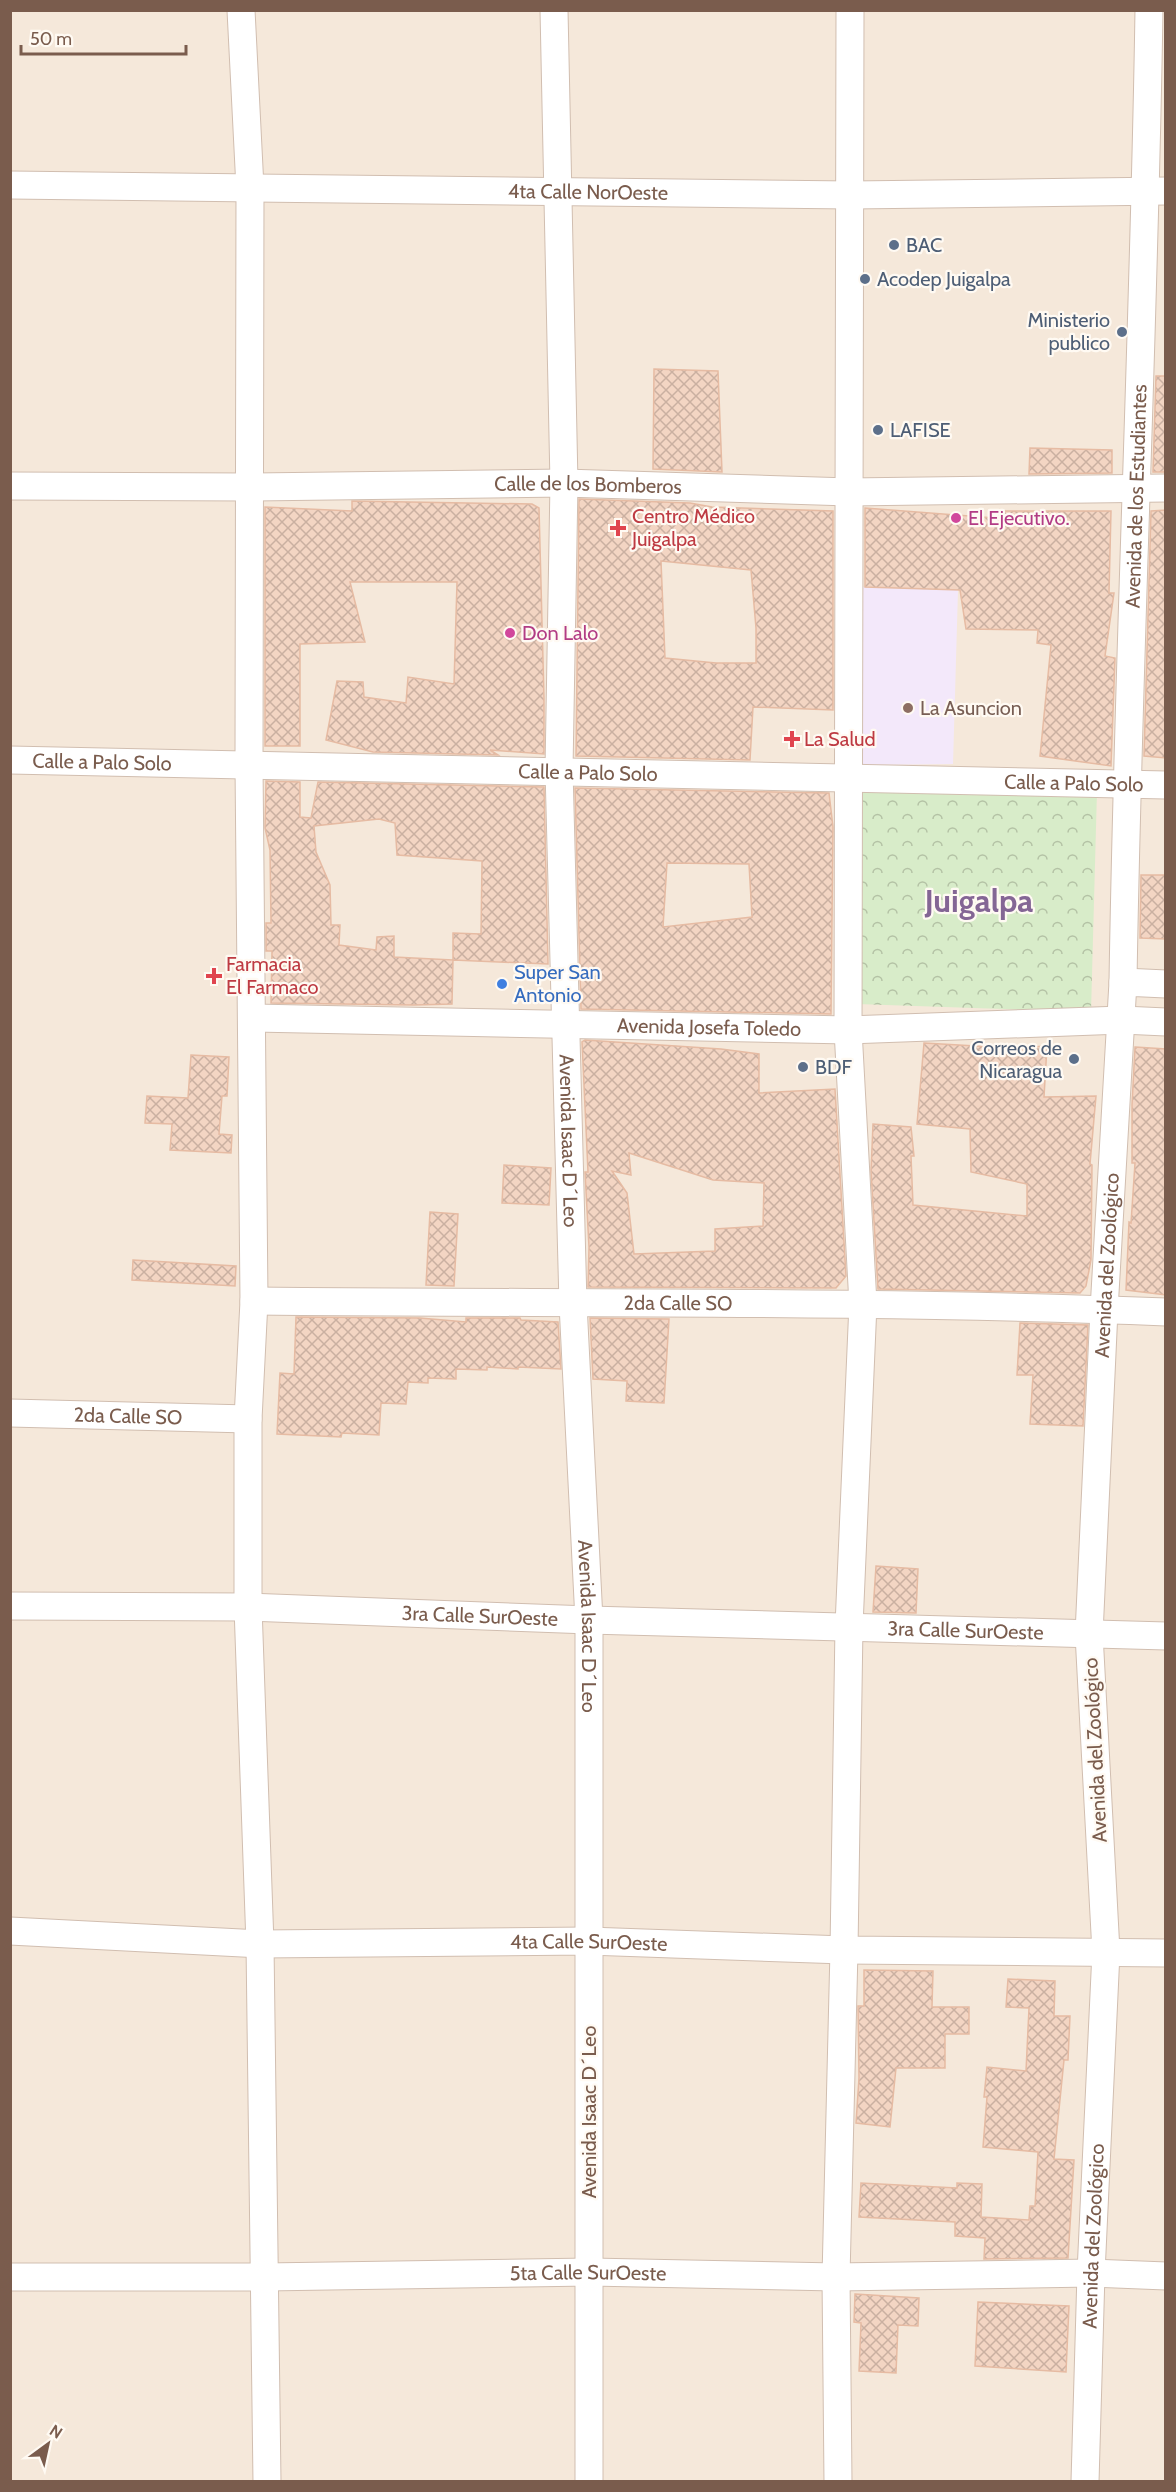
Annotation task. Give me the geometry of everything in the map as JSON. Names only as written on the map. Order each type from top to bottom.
[{"type":"street","points":[[241,10],[250,188],[249,765],[254,1301],[248,1419],[248,1607],[260,1944],[267,2481]]},
{"type":"street","name":"Avenida Isaac D´Leo","points":[[554,10],[564,483],[559,770],[573,1304],[589,1620],[589,2481]]},
{"type":"street","points":[[838,2481],[836,2277],[849,1626],[863,1304],[848,1030],[850,10]]},
{"type":"street","name":"Avenida de los Estudiantes","points":[[1123,982],[1126,784],[1137,488],[1156,191],[1149,10]]},
{"type":"street","name":"4ta Calle NorOeste","points":[[10,185],[851,195],[1156,191]]},
{"type":"street","name":"Calle de los Bomberos","points":[[10,486],[249,487],[564,483],[849,492],[1166,488]]},
{"type":"street","name":"Calle a Palo Solo","points":[[10,760],[559,770],[1166,785]]},
{"type":"street","points":[[1123,982],[1166,984]]},
{"type":"street","name":"Avenida del Zoológico","points":[[1085,2481],[1091,2273],[1106,1952],[1089,1634],[1104,1310],[1123,982]]},
{"type":"street","name":"Avenida Josefa Toledo","points":[[253,1018],[848,1030],[1122,1020],[1166,1022]]},
{"type":"street","name":"2da Calle SO","points":[[254,1301],[863,1304],[1166,1312]]},
{"type":"street","name":"2da Calle SO","points":[[10,1413],[248,1419]]},
{"type":"street","name":"3ra Calle SurOeste","points":[[10,1606],[248,1607],[589,1620],[1166,1636]]},
{"type":"street","name":"4ta Calle SurOeste","points":[[10,1931],[260,1944],[588,1941],[844,1950],[1166,1953]]},
{"type":"street","name":"5ta Calle SurOeste","points":[[10,2277],[266,2277],[590,2272],[836,2277],[1091,2273],[1166,2276]]},
{"type":"shaded area","points":[[11,11],[1165,11],[1165,2481],[11,2481]]},
{"type":"shaded area","name":"La Asuncion","points":[[863,587],[958,590],[953,764],[860,765]]},
{"type":"green space","points":[[862,783],[1097,791],[1091,1012],[856,1004]]},
{"type":"building","points":[[654,369],[718,371],[722,472],[653,469]]},
{"type":"building","points":[[1156,376],[1166,376],[1166,472],[1153,472]]},
{"type":"building","points":[[1030,448],[1112,450],[1112,473],[1029,474]]},
{"type":"building","points":[[579,499],[833,511],[833,710],[753,707],[750,760],[576,756]],"holes":[[[661,561],[751,570],[756,628],[756,663],[716,663],[665,658]]]},
{"type":"building","points":[[352,501],[532,504],[539,508],[544,754],[490,750],[498,755],[373,752],[326,740],[337,681],[363,682],[364,697],[406,703],[408,677],[454,684],[457,582],[350,582],[365,642],[300,644],[300,746],[265,746],[265,507],[352,511]]},
{"type":"building","points":[[865,508],[995,518],[994,511],[1111,511],[1109,593],[1114,593],[1105,656],[1115,658],[1111,766],[1040,756],[1051,645],[1037,643],[1038,630],[966,629],[960,590],[865,587]]},
{"type":"building","points":[[1166,510],[1166,758],[1144,756],[1151,511]]},
{"type":"building","points":[[266,781],[300,782],[300,817],[311,818],[318,782],[544,787],[548,964],[453,960],[452,1004],[271,1003],[272,951],[266,951],[266,923],[271,923],[270,850],[265,828]],"holes":[[[379,819],[395,823],[397,855],[482,861],[481,934],[453,933],[453,960],[394,957],[394,936],[377,937],[376,950],[339,945],[340,925],[331,925],[330,885],[316,852],[314,826]]]},
{"type":"building","points":[[575,788],[829,793],[833,827],[831,1014],[581,1009]],"holes":[[[667,863],[749,864],[752,917],[663,927]]]},
{"type":"building","points":[[1141,875],[1166,875],[1166,939],[1140,938]]},
{"type":"building","points":[[585,1040],[721,1049],[759,1054],[759,1093],[835,1089],[846,1276],[836,1288],[588,1287],[589,1247],[585,1172],[588,1172],[582,1042]],"holes":[[[629,1153],[713,1180],[764,1183],[763,1226],[715,1229],[715,1251],[634,1254],[627,1193],[612,1171],[631,1175]]]},
{"type":"building","points":[[924,1043],[1011,1048],[1047,1046],[1044,1097],[1096,1096],[1090,1164],[1092,1165],[1091,1260],[1086,1286],[1080,1293],[878,1289],[871,1171],[873,1124],[911,1127],[914,1156],[911,1156],[913,1205],[1027,1216],[1027,1184],[971,1172],[970,1129],[917,1124]]},
{"type":"building","points":[[1135,1047],[1166,1049],[1166,1295],[1126,1290],[1129,1222],[1131,1223],[1135,1163],[1132,1163],[1132,1105]]},
{"type":"building","points":[[191,1055],[229,1057],[227,1096],[222,1096],[219,1134],[232,1135],[231,1153],[170,1150],[172,1124],[145,1123],[147,1096],[188,1098]]},
{"type":"building","points":[[504,1165],[551,1168],[549,1205],[502,1203]]},
{"type":"building","points":[[430,1212],[458,1214],[454,1286],[426,1285]]},
{"type":"building","points":[[133,1260],[236,1266],[235,1286],[132,1280]]},
{"type":"building","points":[[296,1317],[420,1318],[466,1322],[466,1318],[520,1318],[521,1320],[558,1322],[561,1369],[487,1367],[487,1370],[456,1369],[456,1379],[428,1378],[428,1383],[408,1382],[406,1404],[381,1403],[379,1435],[342,1433],[341,1437],[277,1434],[280,1373],[294,1374]]},
{"type":"building","points":[[590,1318],[669,1319],[664,1403],[626,1401],[627,1381],[593,1379]]},
{"type":"building","points":[[1020,1323],[1088,1325],[1083,1426],[1030,1424],[1033,1375],[1017,1375]]},
{"type":"building","points":[[876,1566],[918,1569],[916,1613],[873,1612]]},
{"type":"building","points":[[864,1970],[933,1971],[932,2007],[969,2007],[969,2034],[945,2034],[945,2068],[896,2068],[890,2127],[856,2123],[859,2078],[858,2006],[864,2006]]},
{"type":"building","points":[[1008,1979],[1055,1981],[1054,2016],[1070,2016],[1068,2060],[1064,2060],[1054,2159],[1074,2160],[1068,2258],[984,2259],[985,2238],[955,2236],[955,2222],[859,2217],[861,2183],[957,2188],[957,2183],[982,2184],[981,2217],[1029,2220],[1030,2206],[1035,2206],[1038,2152],[983,2147],[987,2067],[1026,2071],[1029,2008],[1006,2007]]},
{"type":"building","points":[[855,2294],[919,2298],[918,2326],[898,2325],[896,2373],[859,2371],[861,2323],[854,2322]]},
{"type":"building","points":[[978,2302],[1069,2306],[1066,2372],[975,2366]]},
{"type":"place","name":"BAC","points":[[894,245]]},
{"type":"place","name":"Acodep Juigalpa","points":[[865,279]]},
{"type":"place","name":"Ministerio publico","points":[[1122,332]]},
{"type":"place","name":"LAFISE","points":[[878,430]]},
{"type":"place","name":"El Ejecutivo.","points":[[956,518]]},
{"type":"place","name":"Centro Médico Juigalpa","points":[[618,528]]},
{"type":"place","name":"Don Lalo","points":[[510,633]]},
{"type":"place","name":"La Asuncion","points":[[908,708]]},
{"type":"place","name":"La Salud","points":[[792,739]]},
{"type":"place","name":"Farmacia El Farmaco","points":[[214,976]]},
{"type":"place","name":"Super San Antonio","points":[[502,984]]},
{"type":"place","name":"Correos de Nicaragua","points":[[1074,1059]]},
{"type":"place","name":"BDF","points":[[803,1067]]},
{"type":"district","name":"Juigalpa","points":[[979,901]]}]
